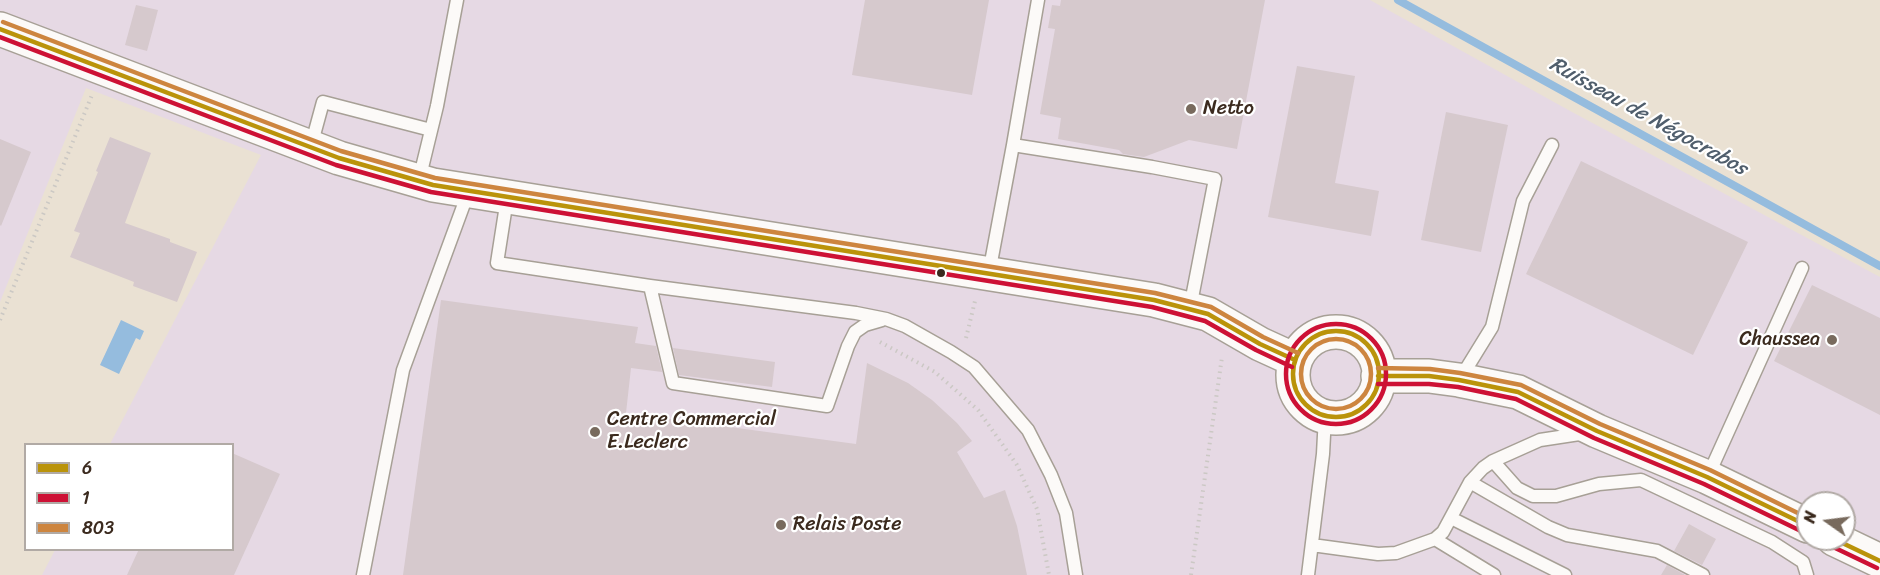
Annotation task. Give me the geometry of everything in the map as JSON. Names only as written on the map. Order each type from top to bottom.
[{"type":"main road","points":[[0,29],[339,158],[433,185],[1154,300],[1208,314],[1260,344],[1295,360]]},
{"type":"main road","points":[[1342,332],[1363,341],[1372,351],[1377,363],[1378,376],[1376,389],[1361,409],[1350,415],[1337,417],[1314,412],[1304,404],[1294,384],[1293,372],[1295,360],[1308,341],[1319,335],[1342,332]]},
{"type":"main road","points":[[1378,376],[1429,376],[1518,392],[1597,431],[1707,477],[1796,520]]},
{"type":"main road","points":[[1856,550],[1880,561]]},
{"type":"lane","points":[[419,181],[457,0]]},
{"type":"lane","points":[[989,273],[1038,0]]},
{"type":"lane","points":[[311,147],[323,102],[431,130]]},
{"type":"lane","points":[[1013,145],[1152,166],[1215,179],[1190,309]]},
{"type":"lane","points":[[1459,380],[1492,327],[1523,201],[1552,145]]},
{"type":"lane","points":[[363,575],[403,370],[469,191]]},
{"type":"lane","points":[[507,198],[497,263],[886,319],[905,326],[974,367],[1028,430],[1051,475],[1066,513],[1076,575]]},
{"type":"lane","points":[[1707,477],[1802,268]]},
{"type":"lane","points":[[650,286],[674,383],[826,406],[855,332],[865,325],[886,319]]},
{"type":"lane","points":[[1308,575],[1323,454],[1325,416]]},
{"type":"lane","points":[[1312,545],[1378,554],[1396,553],[1435,539],[1443,532],[1470,482],[1493,461],[1540,440],[1597,431]]},
{"type":"lane","points":[[1493,461],[1517,488],[1533,495],[1556,496],[1599,484],[1641,480],[1772,542],[1803,562],[1807,575]]},
{"type":"lane","points":[[1470,482],[1548,527],[1567,535],[1657,551],[1703,575]]},
{"type":"lane","points":[[1451,518],[1565,575]]},
{"type":"lane","points":[[1435,539],[1494,575]]},
{"type":"path","points":[[0,320],[102,68]]},
{"type":"path","points":[[877,340],[935,372],[978,410],[1017,465],[1037,509],[1049,575]]},
{"type":"path","points":[[1191,575],[1222,357]]},
{"type":"shaded area","points":[[0,0],[1370,0],[1572,112],[1880,277],[1880,575],[42,575],[54,551],[234,551],[234,443],[111,443],[261,155],[86,88],[0,302]]},
{"type":"water","points":[[121,320],[144,331],[140,340],[136,338],[119,374],[100,365]]},
{"type":"building","points":[[865,0],[989,0],[972,95],[852,75]]},
{"type":"building","points":[[1061,0],[1265,0],[1237,149],[1189,140],[1144,157],[1058,139],[1061,118],[1040,114],[1055,29],[1048,28],[1052,5],[1060,6]]},
{"type":"building","points":[[136,5],[158,10],[147,51],[125,45]]},
{"type":"building","points":[[1297,66],[1355,76],[1335,183],[1379,191],[1371,236],[1268,217]]},
{"type":"building","points":[[1446,112],[1508,125],[1481,252],[1421,240]]},
{"type":"building","points":[[110,137],[151,153],[125,223],[170,239],[170,242],[197,252],[177,302],[133,286],[134,282],[70,257],[80,233],[74,231]]},
{"type":"building","points":[[0,139],[31,152],[1,226],[0,225]]},
{"type":"building","points":[[1581,161],[1748,242],[1693,355],[1526,274]]},
{"type":"building","name":"Chaussea","points":[[1812,285],[1880,318],[1880,415],[1774,361]]},
{"type":"building","name":"Centre Commercial E.Leclerc","points":[[441,300],[638,327],[635,343],[656,346],[662,372],[631,368],[626,413],[856,444],[867,363],[908,383],[932,400],[957,423],[972,441],[957,452],[984,498],[1005,490],[1017,526],[1027,575],[403,575]]},
{"type":"building","points":[[673,348],[775,362],[772,387],[679,375]]},
{"type":"building","points":[[234,454],[280,474],[234,575],[127,575],[138,551],[234,551]]},
{"type":"building","points":[[1689,524],[1716,539],[1702,565],[1674,551]]},
{"type":"building","points":[[1667,565],[1685,575],[1661,575]]},
{"type":"waterway","name":"Ruisseau de Négocrabos","points":[[1398,0],[1880,266]]},
{"type":"transit line","name":"803","points":[[3,22],[341,151],[435,178],[1155,293],[1211,307],[1263,337],[1298,353]]},
{"type":"transit line","name":"6","points":[[0,29],[339,158],[433,185],[1154,300],[1208,314],[1260,344],[1295,360]]},
{"type":"transit line","name":"1","points":[[0,37],[336,165],[431,192],[1152,307],[1205,321],[1292,367]]},
{"type":"transit line","name":"1","points":[[1336,324],[1364,332],[1378,346],[1386,374],[1378,402],[1364,416],[1336,424],[1308,416],[1294,402],[1286,374],[1294,346],[1308,332],[1336,324]]},
{"type":"transit line","name":"6","points":[[1336,331],[1352,335],[1366,344],[1375,358],[1379,374],[1375,390],[1366,404],[1352,413],[1336,417],[1320,413],[1306,404],[1297,390],[1293,374],[1297,358],[1306,344],[1320,335],[1336,331]]},
{"type":"transit line","name":"803","points":[[1336,339],[1349,342],[1361,349],[1368,361],[1371,374],[1368,387],[1361,399],[1349,406],[1336,409],[1323,406],[1311,399],[1304,387],[1301,374],[1304,361],[1311,349],[1323,342],[1336,339]]},
{"type":"transit line","name":"803","points":[[1378,368],[1430,369],[1521,385],[1600,424],[1710,470],[1796,512]]},
{"type":"transit line","name":"6","points":[[1378,376],[1429,376],[1518,392],[1597,431],[1707,477],[1796,520]]},
{"type":"transit line","name":"1","points":[[1378,384],[1429,384],[1458,387],[1516,399],[1594,438],[1704,484],[1796,529]]},
{"type":"transit line","name":"6","points":[[1856,550],[1880,561]]},
{"type":"transit line","name":"1","points":[[1841,551],[1877,568]]},
{"type":"place","name":"Netto","points":[[1191,109]]},
{"type":"place","name":"Chaussea","points":[[1832,340]]},
{"type":"place","name":"Centre Commercial E.Leclerc","points":[[595,432]]},
{"type":"place","name":"Relais Poste","points":[[781,525]]}]
